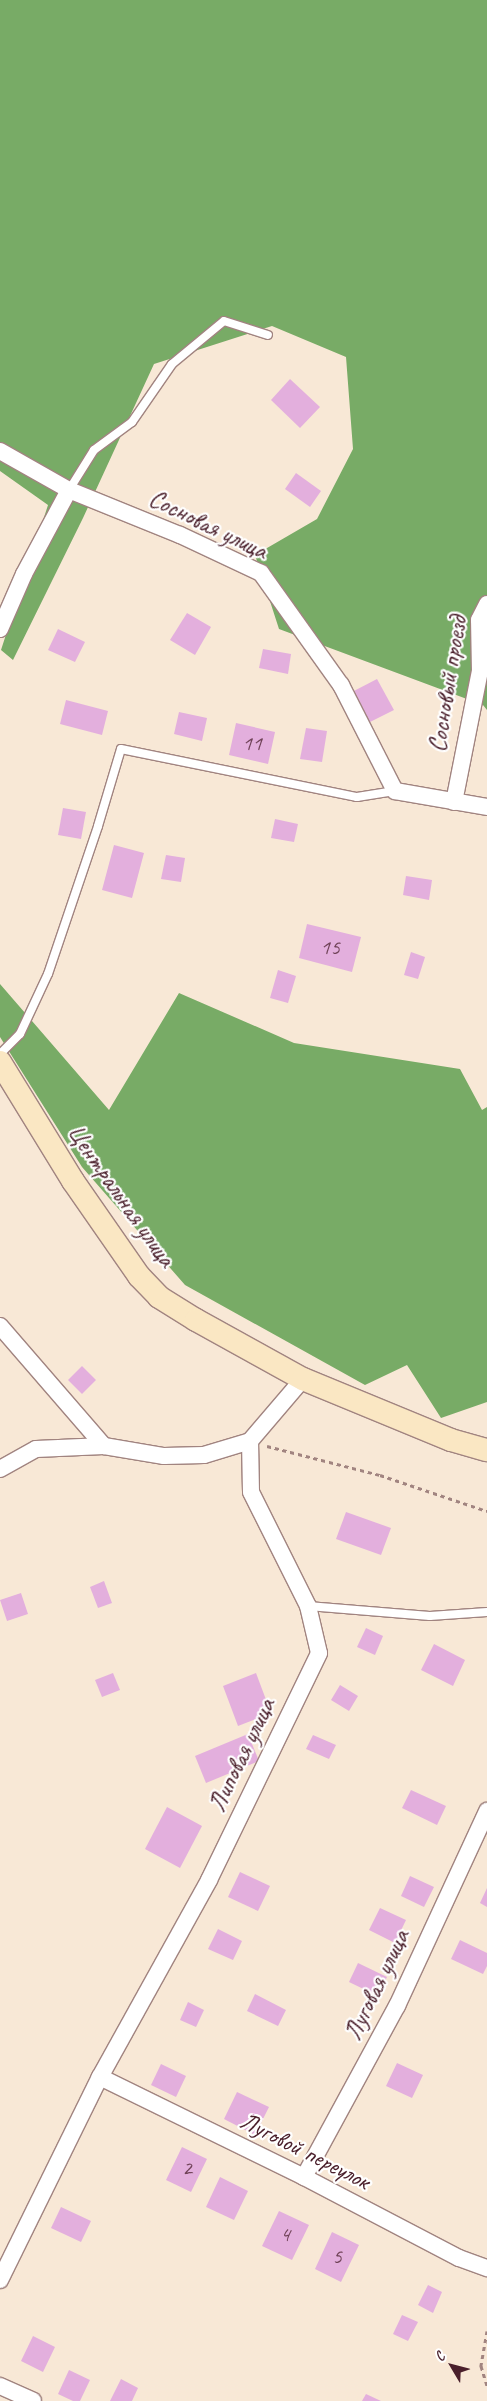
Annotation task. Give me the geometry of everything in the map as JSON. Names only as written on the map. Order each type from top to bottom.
[{"type":"street","name":"Сосновая улица","points":[[0,451],[69,490],[180,535],[261,573],[341,685],[395,791]]},
{"type":"street","points":[[0,630],[24,574],[69,490]]},
{"type":"street","name":"Сосновый проезд","points":[[454,802],[480,671],[479,620],[487,604]]},
{"type":"street","points":[[395,791],[487,808]]},
{"type":"street","name":"Центральная улица","points":[[0,1062],[73,1181],[146,1283],[159,1297],[196,1320],[303,1378],[451,1440],[487,1450]]},
{"type":"street","points":[[0,1326],[104,1446]]},
{"type":"street","points":[[0,1469],[36,1449],[104,1446],[164,1456],[204,1455],[250,1441],[303,1378]]},
{"type":"street","name":"Липовая улица","points":[[0,2280],[100,2077],[209,1880],[319,1652],[308,1606],[251,1492],[250,1441]]},
{"type":"street","name":"Луговая улица","points":[[304,2177],[396,2006],[487,1811]]},
{"type":"street","name":"Луговой переулок","points":[[100,2077],[304,2177],[459,2258],[487,2268]]},
{"type":"street","points":[[0,2386],[33,2401]]},
{"type":"lane","points":[[69,490],[94,450],[132,422],[172,364],[224,321],[268,334]]},
{"type":"lane","points":[[0,1054],[20,1034],[48,974],[98,826],[121,749],[357,796],[395,791]]},
{"type":"lane","points":[[308,1606],[430,1616],[487,1612]]},
{"type":"path","points":[[250,1441],[380,1475],[487,1511]]},
{"type":"path","points":[[487,2331],[481,2366],[487,2386]]},
{"type":"green space","points":[[0,0],[487,0],[487,710],[483,705],[279,629],[255,555],[317,519],[353,449],[346,357],[272,326],[154,364],[83,518],[13,660],[1,650],[48,505],[0,471]]},
{"type":"green space","points":[[0,984],[109,1110],[179,993],[294,1043],[460,1069],[482,1110],[487,1107],[487,1402],[441,1418],[407,1365],[365,1385],[185,1285],[82,1167],[0,1037]]},
{"type":"building","points":[[290,379],[320,407],[300,428],[271,400]]},
{"type":"building","points":[[296,473],[321,491],[310,507],[285,489]]},
{"type":"building","points":[[187,613],[211,627],[195,655],[170,640]]},
{"type":"building","points":[[58,629],[85,642],[75,662],[48,650]]},
{"type":"building","points":[[263,649],[291,654],[288,674],[259,668]]},
{"type":"building","points":[[377,679],[394,710],[366,724],[350,693]]},
{"type":"building","points":[[66,700],[108,711],[102,735],[60,724]]},
{"type":"building","points":[[179,712],[207,718],[202,741],[174,734]]},
{"type":"building","points":[[236,723],[275,732],[268,764],[229,755]]},
{"type":"building","points":[[306,728],[327,731],[322,762],[300,759]]},
{"type":"building","points":[[63,808],[86,812],[81,839],[58,835]]},
{"type":"building","points":[[275,819],[298,824],[294,842],[271,838]]},
{"type":"building","points":[[114,845],[144,853],[132,898],[102,890]]},
{"type":"building","points":[[166,855],[185,858],[181,882],[161,879]]},
{"type":"building","points":[[406,876],[432,880],[429,900],[403,895]]},
{"type":"building","points":[[307,924],[361,937],[352,972],[299,958]]},
{"type":"building","points":[[411,952],[425,957],[418,979],[404,975]]},
{"type":"building","points":[[278,970],[296,976],[288,1003],[270,998]]},
{"type":"building","points":[[82,1366],[96,1380],[82,1394],[68,1380]]},
{"type":"building","points":[[346,1512],[391,1528],[381,1555],[336,1539]]},
{"type":"building","points":[[104,1581],[112,1603],[98,1608],[90,1587]]},
{"type":"building","points":[[21,1593],[28,1614],[7,1621],[0,1600]]},
{"type":"building","points":[[366,1628],[383,1636],[375,1655],[357,1647]]},
{"type":"building","points":[[434,1644],[465,1660],[453,1686],[421,1670]]},
{"type":"building","points":[[113,1673],[120,1690],[102,1697],[95,1680]]},
{"type":"building","points":[[256,1673],[271,1713],[238,1726],[223,1686]]},
{"type":"building","points":[[340,1685],[358,1696],[349,1711],[331,1700]]},
{"type":"building","points":[[248,1734],[259,1761],[206,1783],[195,1756]]},
{"type":"building","points":[[313,1735],[336,1745],[329,1759],[306,1749]]},
{"type":"building","points":[[411,1790],[446,1806],[437,1825],[402,1808]]},
{"type":"building","points":[[167,1807],[202,1826],[180,1868],[145,1849]]},
{"type":"building","points":[[240,1872],[270,1886],[258,1911],[228,1897]]},
{"type":"building","points":[[410,1876],[434,1887],[424,1907],[401,1896]]},
{"type":"building","points":[[487,1888],[487,1907],[480,1903]]},
{"type":"building","points":[[380,1908],[406,1920],[395,1943],[369,1930]]},
{"type":"building","points":[[218,1929],[242,1941],[233,1960],[208,1949]]},
{"type":"building","points":[[460,1940],[487,1953],[487,1966],[483,1974],[451,1959]]},
{"type":"building","points":[[358,1963],[387,1977],[378,1996],[349,1982]]},
{"type":"building","points":[[255,1994],[286,2010],[278,2026],[247,2011]]},
{"type":"building","points":[[188,2002],[204,2010],[196,2027],[180,2020]]},
{"type":"building","points":[[397,2063],[423,2075],[412,2098],[386,2086]]},
{"type":"building","points":[[161,2064],[186,2076],[176,2097],[151,2085]]},
{"type":"building","points":[[237,2092],[269,2107],[255,2135],[224,2119]]},
{"type":"building","points":[[182,2147],[207,2159],[191,2192],[166,2180]]},
{"type":"building","points":[[220,2177],[248,2191],[234,2220],[206,2207]]},
{"type":"building","points":[[61,2207],[91,2221],[81,2242],[51,2228]]},
{"type":"building","points":[[279,2211],[309,2225],[292,2260],[262,2246]]},
{"type":"building","points":[[332,2232],[359,2245],[341,2282],[315,2269]]},
{"type":"building","points":[[428,2285],[442,2292],[433,2313],[418,2305]]},
{"type":"building","points":[[402,2315],[418,2322],[408,2341],[393,2334]]},
{"type":"building","points":[[33,2336],[55,2347],[43,2372],[21,2361]]},
{"type":"building","points":[[69,2370],[90,2380],[80,2401],[73,2401],[58,2394]]},
{"type":"building","points":[[121,2379],[138,2388],[132,2401],[110,2401]]},
{"type":"building","points":[[366,2394],[381,2401],[362,2401]]}]
